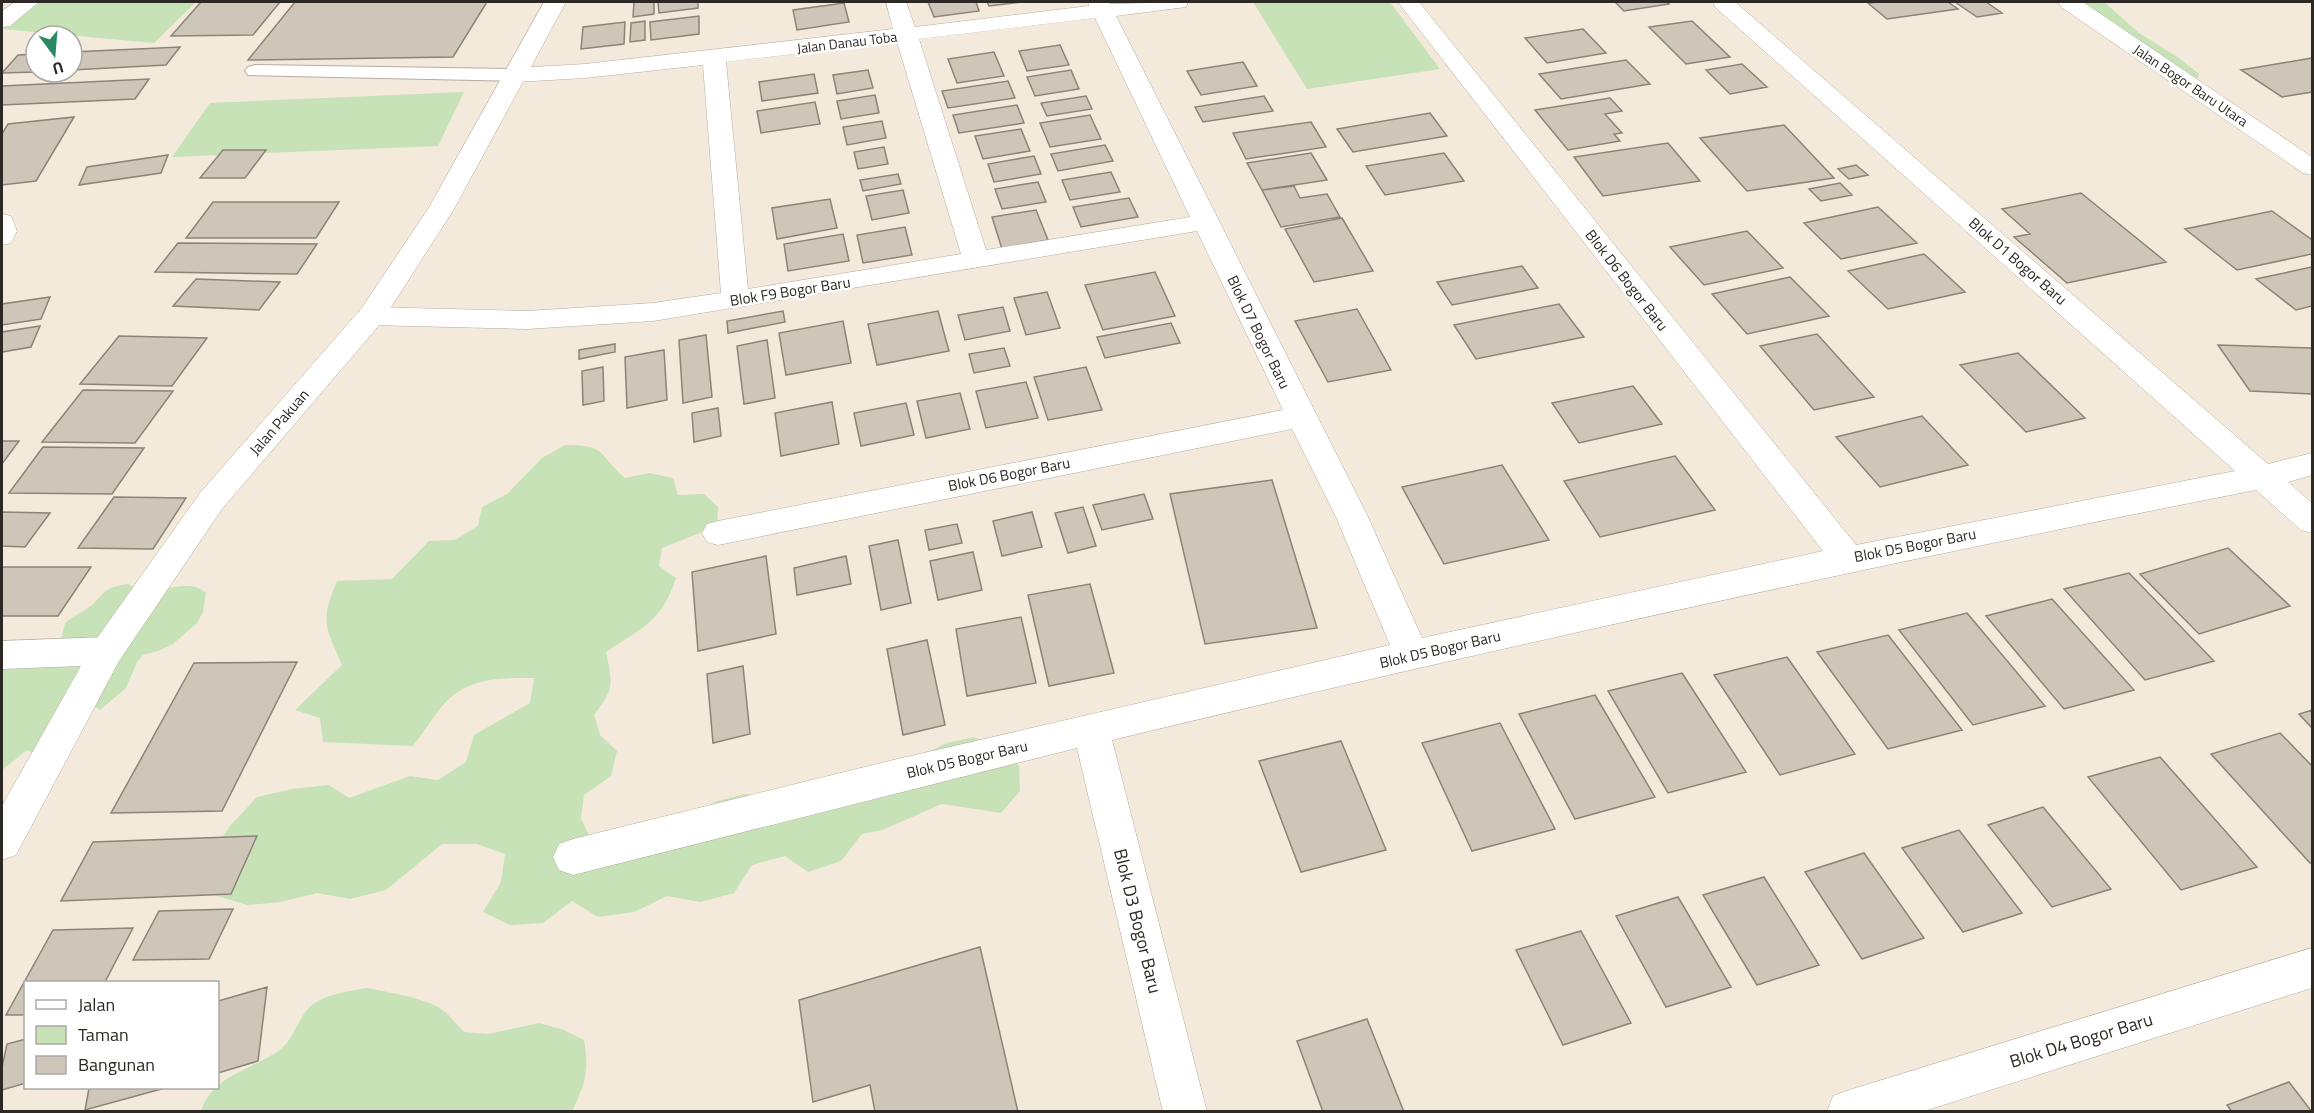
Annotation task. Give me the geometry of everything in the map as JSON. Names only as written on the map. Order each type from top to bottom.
[{"type":"street","points":[[2,21],[28,2]]},
{"type":"street","name":"Jalan Pakuan","points":[[2,842],[107,651],[211,501],[371,316],[441,209],[555,2]]},
{"type":"street","points":[[896,2],[976,261]]},
{"type":"street","name":"Jalan Danau Toba","points":[[516,75],[585,71],[905,35],[1100,6],[1178,2]]},
{"type":"street","name":"Blok D6 Bogor Baru","points":[[1408,2],[1848,559]]},
{"type":"street","name":"Blok D1 Bogor Baru","points":[[1723,2],[2313,521]]},
{"type":"street","name":"Jalan Bogor Baru Utara","points":[[2068,2],[2313,168]]},
{"type":"street","name":"Blok D7 Bogor Baru","points":[[1100,6],[1352,517],[1412,655]]},
{"type":"street","points":[[714,57],[735,300]]},
{"type":"street","points":[[2,222],[4,231],[2,237]]},
{"type":"street","name":"Blok F9 Bogor Baru","points":[[371,316],[527,320],[653,312],[1206,222]]},
{"type":"street","name":"Blok D6 Bogor Baru","points":[[718,533],[1301,417]]},
{"type":"street","name":"Blok D5 Bogor Baru","points":[[573,856],[834,789],[1412,655],[1848,559],[2262,477],[2313,464]]},
{"type":"street","points":[[2,656],[107,651]]},
{"type":"street","name":"Blok D3 Bogor Baru","points":[[1091,730],[1185,1112]]},
{"type":"street","name":"Blok D4 Bogor Baru","points":[[1848,1112],[2313,968]]},
{"type":"lane","points":[[255,71],[516,75]]},
{"type":"green space","points":[[37,2],[196,2],[154,43],[84,37],[84,24],[24,24],[24,31],[2,29]]},
{"type":"green space","points":[[1253,2],[1390,2],[1440,69],[1307,89]]},
{"type":"green space","points":[[2069,2],[2104,2],[2139,33],[2179,58],[2199,74],[2196,82],[2133,36]]},
{"type":"green space","points":[[464,92],[438,146],[172,157],[210,103]]},
{"type":"green space","points":[[565,445],[579,445],[601,452],[625,478],[649,473],[673,478],[678,495],[704,494],[718,507],[717,526],[662,548],[659,566],[676,578],[664,605],[649,622],[606,652],[610,686],[605,699],[594,715],[600,735],[617,751],[611,776],[584,795],[581,819],[592,841],[686,820],[714,802],[745,794],[774,799],[918,758],[944,744],[973,737],[1000,746],[1019,766],[1020,791],[1001,813],[942,804],[882,830],[862,834],[841,861],[808,872],[785,856],[752,865],[734,893],[700,902],[667,896],[634,912],[598,917],[572,901],[543,923],[510,925],[483,912],[501,882],[505,854],[477,844],[442,844],[386,890],[350,899],[317,893],[281,902],[247,905],[198,890],[207,860],[230,826],[257,797],[292,789],[329,785],[349,798],[410,776],[438,780],[466,762],[474,735],[530,703],[534,678],[479,682],[450,698],[413,746],[323,742],[320,718],[295,710],[342,665],[328,632],[327,624],[328,606],[337,581],[392,579],[429,541],[455,540],[478,526],[482,507],[507,494],[542,458]]},
{"type":"green space","points":[[128,584],[145,594],[185,586],[200,589],[206,593],[203,612],[197,623],[173,644],[143,655],[137,662],[126,688],[100,710],[92,704],[39,755],[27,750],[2,770],[2,659],[60,645],[65,623],[90,607],[108,590],[115,586]]},
{"type":"green space","points":[[367,988],[422,1000],[444,1011],[464,1032],[488,1034],[539,1023],[564,1030],[584,1040],[585,1075],[573,1109],[571,1112],[201,1111],[214,1089],[219,1089],[219,1085],[225,1080],[282,1048],[312,1005],[342,993]]},
{"type":"building","points":[[201,2],[280,2],[253,35],[171,36]]},
{"type":"building","points":[[295,2],[487,2],[453,57],[248,60]]},
{"type":"building","points":[[634,2],[654,2],[654,14],[633,17]]},
{"type":"building","points":[[658,2],[698,2],[698,8],[659,13]]},
{"type":"building","points":[[928,2],[976,2],[979,11],[934,17]]},
{"type":"building","points":[[987,2],[1022,2],[989,6]]},
{"type":"building","points":[[1615,2],[1667,2],[1669,4],[1624,11]]},
{"type":"building","points":[[1948,2],[1958,9],[1887,19],[1868,3]]},
{"type":"building","points":[[1955,2],[1986,2],[2002,13],[1977,17]]},
{"type":"building","points":[[844,3],[849,22],[797,30],[793,10]]},
{"type":"building","points":[[699,16],[699,34],[651,40],[650,22]]},
{"type":"building","points":[[645,21],[645,40],[630,42],[631,23]]},
{"type":"building","points":[[1692,21],[1730,57],[1686,64],[1649,27]]},
{"type":"building","points":[[625,22],[624,44],[581,49],[583,27]]},
{"type":"building","points":[[1583,29],[1606,53],[1547,63],[1525,38]]},
{"type":"building","points":[[1060,45],[1069,65],[1027,71],[1019,51]]},
{"type":"building","points":[[180,47],[166,65],[84,69],[84,51]]},
{"type":"building","points":[[994,52],[1004,76],[957,83],[948,59]]},
{"type":"building","points":[[18,55],[24,55],[24,72],[2,73]]},
{"type":"building","points":[[2312,58],[2312,92],[2282,97],[2241,70]]},
{"type":"building","points":[[1626,60],[1650,84],[1561,99],[1539,74]]},
{"type":"building","points":[[1243,62],[1257,86],[1201,95],[1187,71]]},
{"type":"building","points":[[1742,64],[1767,87],[1730,94],[1706,70]]},
{"type":"building","points":[[868,70],[873,88],[837,94],[833,75]]},
{"type":"building","points":[[1071,70],[1079,89],[1035,96],[1027,77]]},
{"type":"building","points":[[814,74],[818,93],[762,101],[759,82]]},
{"type":"building","points":[[149,79],[135,99],[2,105],[2,86],[84,84],[84,82]]},
{"type":"building","points":[[1008,81],[1015,98],[948,108],[942,91]]},
{"type":"building","points":[[875,95],[879,113],[841,119],[837,101]]},
{"type":"building","points":[[1086,96],[1092,109],[1047,116],[1041,103]]},
{"type":"building","points":[[1264,96],[1273,111],[1203,122],[1195,107]]},
{"type":"building","points":[[1610,98],[1622,111],[1605,114],[1622,133],[1614,134],[1620,141],[1568,150],[1535,110]]},
{"type":"building","points":[[815,102],[820,124],[761,133],[757,111]]},
{"type":"building","points":[[1017,105],[1024,123],[959,133],[953,115]]},
{"type":"building","points":[[1430,113],[1447,136],[1353,152],[1337,129]]},
{"type":"building","points":[[1090,115],[1101,139],[1050,147],[1040,123]]},
{"type":"building","points":[[74,117],[36,181],[2,185],[2,134],[8,124]]},
{"type":"building","points":[[882,121],[886,138],[847,145],[843,127]]},
{"type":"building","points":[[1311,122],[1326,147],[1246,159],[1233,133]]},
{"type":"building","points":[[1784,125],[1834,178],[1747,191],[1700,138]]},
{"type":"building","points":[[1021,129],[1030,151],[983,159],[975,136]]},
{"type":"building","points":[[1668,143],[1700,181],[1603,196],[1574,157]]},
{"type":"building","points":[[1105,145],[1113,161],[1058,171],[1051,154]]},
{"type":"building","points":[[884,147],[888,164],[858,169],[854,152]]},
{"type":"building","points":[[223,150],[266,150],[245,178],[200,178]]},
{"type":"building","points":[[1311,153],[1327,180],[1262,190],[1247,163]]},
{"type":"building","points":[[1444,153],[1464,181],[1385,195],[1366,166]]},
{"type":"building","points":[[168,155],[161,173],[79,185],[87,167]]},
{"type":"building","points":[[1034,156],[1041,174],[994,182],[988,164]]},
{"type":"building","points":[[1856,165],[1868,175],[1849,179],[1838,169]]},
{"type":"building","points":[[1111,172],[1120,192],[1070,200],[1062,180]]},
{"type":"building","points":[[898,174],[901,184],[863,191],[860,180]]},
{"type":"building","points":[[1038,182],[1046,202],[1002,209],[995,189]]},
{"type":"building","points":[[1840,183],[1852,195],[1821,201],[1809,189]]},
{"type":"building","points":[[1294,186],[1300,198],[1327,194],[1340,217],[1281,227],[1262,190]]},
{"type":"building","points":[[903,190],[909,213],[872,220],[866,196]]},
{"type":"building","points":[[2081,193],[2166,262],[2067,283],[2014,237],[2030,234],[2002,209]]},
{"type":"building","points":[[1129,198],[1138,217],[1081,227],[1073,207]]},
{"type":"building","points":[[830,199],[837,228],[777,239],[772,208]]},
{"type":"building","points":[[213,202],[339,202],[316,238],[186,238]]},
{"type":"building","points":[[1878,207],[1917,243],[1841,259],[1804,223]]},
{"type":"building","points":[[1036,210],[1048,240],[1002,249],[992,217]]},
{"type":"building","points":[[2272,211],[2312,240],[2312,254],[2237,270],[2185,229]]},
{"type":"building","points":[[1342,218],[1373,271],[1314,282],[1285,229]]},
{"type":"building","points":[[905,227],[912,255],[863,263],[857,235]]},
{"type":"building","points":[[1747,231],[1783,268],[1704,285],[1670,247]]},
{"type":"building","points":[[843,234],[849,261],[788,271],[784,244]]},
{"type":"building","points":[[178,243],[317,244],[297,274],[155,272]]},
{"type":"building","points":[[1924,254],[1965,292],[1888,309],[1848,271]]},
{"type":"building","points":[[1522,266],[1538,288],[1452,305],[1437,282]]},
{"type":"building","points":[[2312,267],[2312,306],[2296,310],[2256,279]]},
{"type":"building","points":[[1155,272],[1175,316],[1103,330],[1085,285]]},
{"type":"building","points":[[1790,277],[1829,316],[1747,334],[1712,294]]},
{"type":"building","points":[[196,279],[280,282],[259,310],[173,306]]},
{"type":"building","points":[[1047,292],[1060,328],[1026,335],[1014,298]]},
{"type":"building","points":[[50,297],[41,319],[2,325],[2,304]]},
{"type":"building","points":[[1559,304],[1584,337],[1476,359],[1454,325]]},
{"type":"building","points":[[1003,307],[1010,331],[965,340],[958,315]]},
{"type":"building","points":[[1357,309],[1391,370],[1328,382],[1295,321]]},
{"type":"building","points":[[783,311],[785,322],[728,333],[727,321]]},
{"type":"building","points":[[938,311],[949,351],[877,365],[868,324]]},
{"type":"building","points":[[843,321],[851,363],[786,375],[779,333]]},
{"type":"building","points":[[1171,323],[1180,343],[1105,358],[1097,337]]},
{"type":"building","points":[[40,326],[31,347],[2,352],[2,332]]},
{"type":"building","points":[[1817,334],[1874,397],[1814,410],[1760,346]]},
{"type":"building","points":[[706,335],[712,397],[683,403],[679,340]]},
{"type":"building","points":[[119,336],[207,338],[172,386],[80,384]]},
{"type":"building","points":[[767,340],[775,398],[744,404],[737,346]]},
{"type":"building","points":[[615,344],[615,352],[579,359],[579,350]]},
{"type":"building","points":[[2218,345],[2312,348],[2312,394],[2250,391]]},
{"type":"building","points":[[1004,348],[1010,366],[974,373],[969,354]]},
{"type":"building","points":[[664,350],[667,400],[627,408],[625,357]]},
{"type":"building","points":[[2018,353],[2085,418],[2026,432],[1960,365]]},
{"type":"building","points":[[603,367],[604,401],[583,405],[582,371]]},
{"type":"building","points":[[1086,367],[1102,410],[1048,420],[1034,377]]},
{"type":"building","points":[[1026,382],[1038,418],[986,428],[976,391]]},
{"type":"building","points":[[1633,386],[1662,424],[1579,443],[1552,403]]},
{"type":"building","points":[[83,390],[173,391],[135,443],[42,442]]},
{"type":"building","points":[[960,393],[970,429],[926,438],[917,401]]},
{"type":"building","points":[[832,402],[839,444],[781,456],[775,413]]},
{"type":"building","points":[[906,403],[914,435],[861,446],[854,413]]},
{"type":"building","points":[[718,408],[721,436],[694,442],[692,413]]},
{"type":"building","points":[[1922,416],[1968,465],[1880,487],[1836,437]]},
{"type":"building","points":[[2,441],[19,441],[2,464]]},
{"type":"building","points":[[43,447],[144,448],[112,494],[9,493]]},
{"type":"building","points":[[1675,456],[1715,510],[1600,537],[1564,481]]},
{"type":"building","points":[[1502,465],[1549,540],[1444,564],[1402,487]]},
{"type":"building","points":[[1272,480],[1317,628],[1205,644],[1170,494]]},
{"type":"building","points":[[1144,494],[1153,519],[1102,530],[1093,505]]},
{"type":"building","points":[[114,497],[186,498],[153,549],[78,548]]},
{"type":"building","points":[[1083,507],[1096,546],[1068,553],[1055,513]]},
{"type":"building","points":[[2,512],[50,513],[25,547],[2,546]]},
{"type":"building","points":[[1032,512],[1042,547],[1002,556],[993,521]]},
{"type":"building","points":[[957,524],[962,543],[929,550],[925,530]]},
{"type":"building","points":[[898,540],[911,603],[881,610],[869,546]]},
{"type":"building","points":[[2228,548],[2290,606],[2199,634],[2140,574]]},
{"type":"building","points":[[973,552],[982,590],[938,600],[930,561]]},
{"type":"building","points":[[766,556],[776,634],[698,651],[692,572]]},
{"type":"building","points":[[846,556],[851,584],[797,595],[794,568]]},
{"type":"building","points":[[2,567],[91,567],[58,616],[2,616]]},
{"type":"building","points":[[2129,573],[2214,661],[2145,680],[2064,589]]},
{"type":"building","points":[[1090,584],[1114,673],[1049,686],[1028,595]]},
{"type":"building","points":[[2052,599],[2134,690],[2064,709],[1986,616]]},
{"type":"building","points":[[1967,613],[2045,706],[1973,725],[1899,630]]},
{"type":"building","points":[[1021,617],[1036,683],[967,696],[956,629]]},
{"type":"building","points":[[1888,635],[1962,730],[1888,749],[1817,652]]},
{"type":"building","points":[[927,640],[945,725],[903,735],[887,649]]},
{"type":"building","points":[[1787,657],[1855,754],[1780,775],[1714,675]]},
{"type":"building","points":[[297,662],[222,811],[111,813],[194,663]]},
{"type":"building","points":[[743,666],[750,734],[713,743],[707,674]]},
{"type":"building","points":[[1682,673],[1746,772],[1668,793],[1608,691]]},
{"type":"building","points":[[1595,695],[1655,797],[1575,819],[1519,714]]},
{"type":"building","points":[[2312,710],[2312,728],[2299,714]]},
{"type":"building","points":[[1500,723],[1555,829],[1472,851],[1422,743]]},
{"type":"building","points":[[2280,733],[2312,766],[2312,863],[2211,754]]},
{"type":"building","points":[[1341,741],[1386,850],[1301,872],[1259,761]]},
{"type":"building","points":[[2160,757],[2257,867],[2181,890],[2088,777]]},
{"type":"building","points":[[2043,807],[2111,889],[2052,907],[1988,825]]},
{"type":"building","points":[[1959,830],[2022,913],[1963,932],[1902,848]]},
{"type":"building","points":[[257,836],[231,894],[61,901],[93,842]]},
{"type":"building","points":[[1864,853],[1924,938],[1862,959],[1805,872]]},
{"type":"building","points":[[1764,877],[1819,965],[1757,985],[1703,895]]},
{"type":"building","points":[[1678,897],[1731,987],[1666,1007],[1616,916]]},
{"type":"building","points":[[233,909],[209,959],[133,960],[159,911]]},
{"type":"building","points":[[133,928],[106,981],[25,981],[53,930]]},
{"type":"building","points":[[1581,931],[1631,1023],[1563,1045],[1516,950]]},
{"type":"building","points":[[980,947],[1018,1112],[875,1112],[870,1085],[813,1102],[799,1000]]},
{"type":"building","points":[[24,982],[24,1015],[6,1015]]},
{"type":"building","points":[[267,987],[258,1061],[219,1073],[219,1001]]},
{"type":"building","points":[[1367,1019],[1404,1112],[1323,1112],[1297,1041]]},
{"type":"building","points":[[24,1040],[24,1084],[2,1090],[2,1067],[7,1044]]},
{"type":"building","points":[[2289,1082],[2312,1112],[2232,1112],[2227,1105]]},
{"type":"building","points":[[89,1089],[161,1089],[85,1110]]}]
